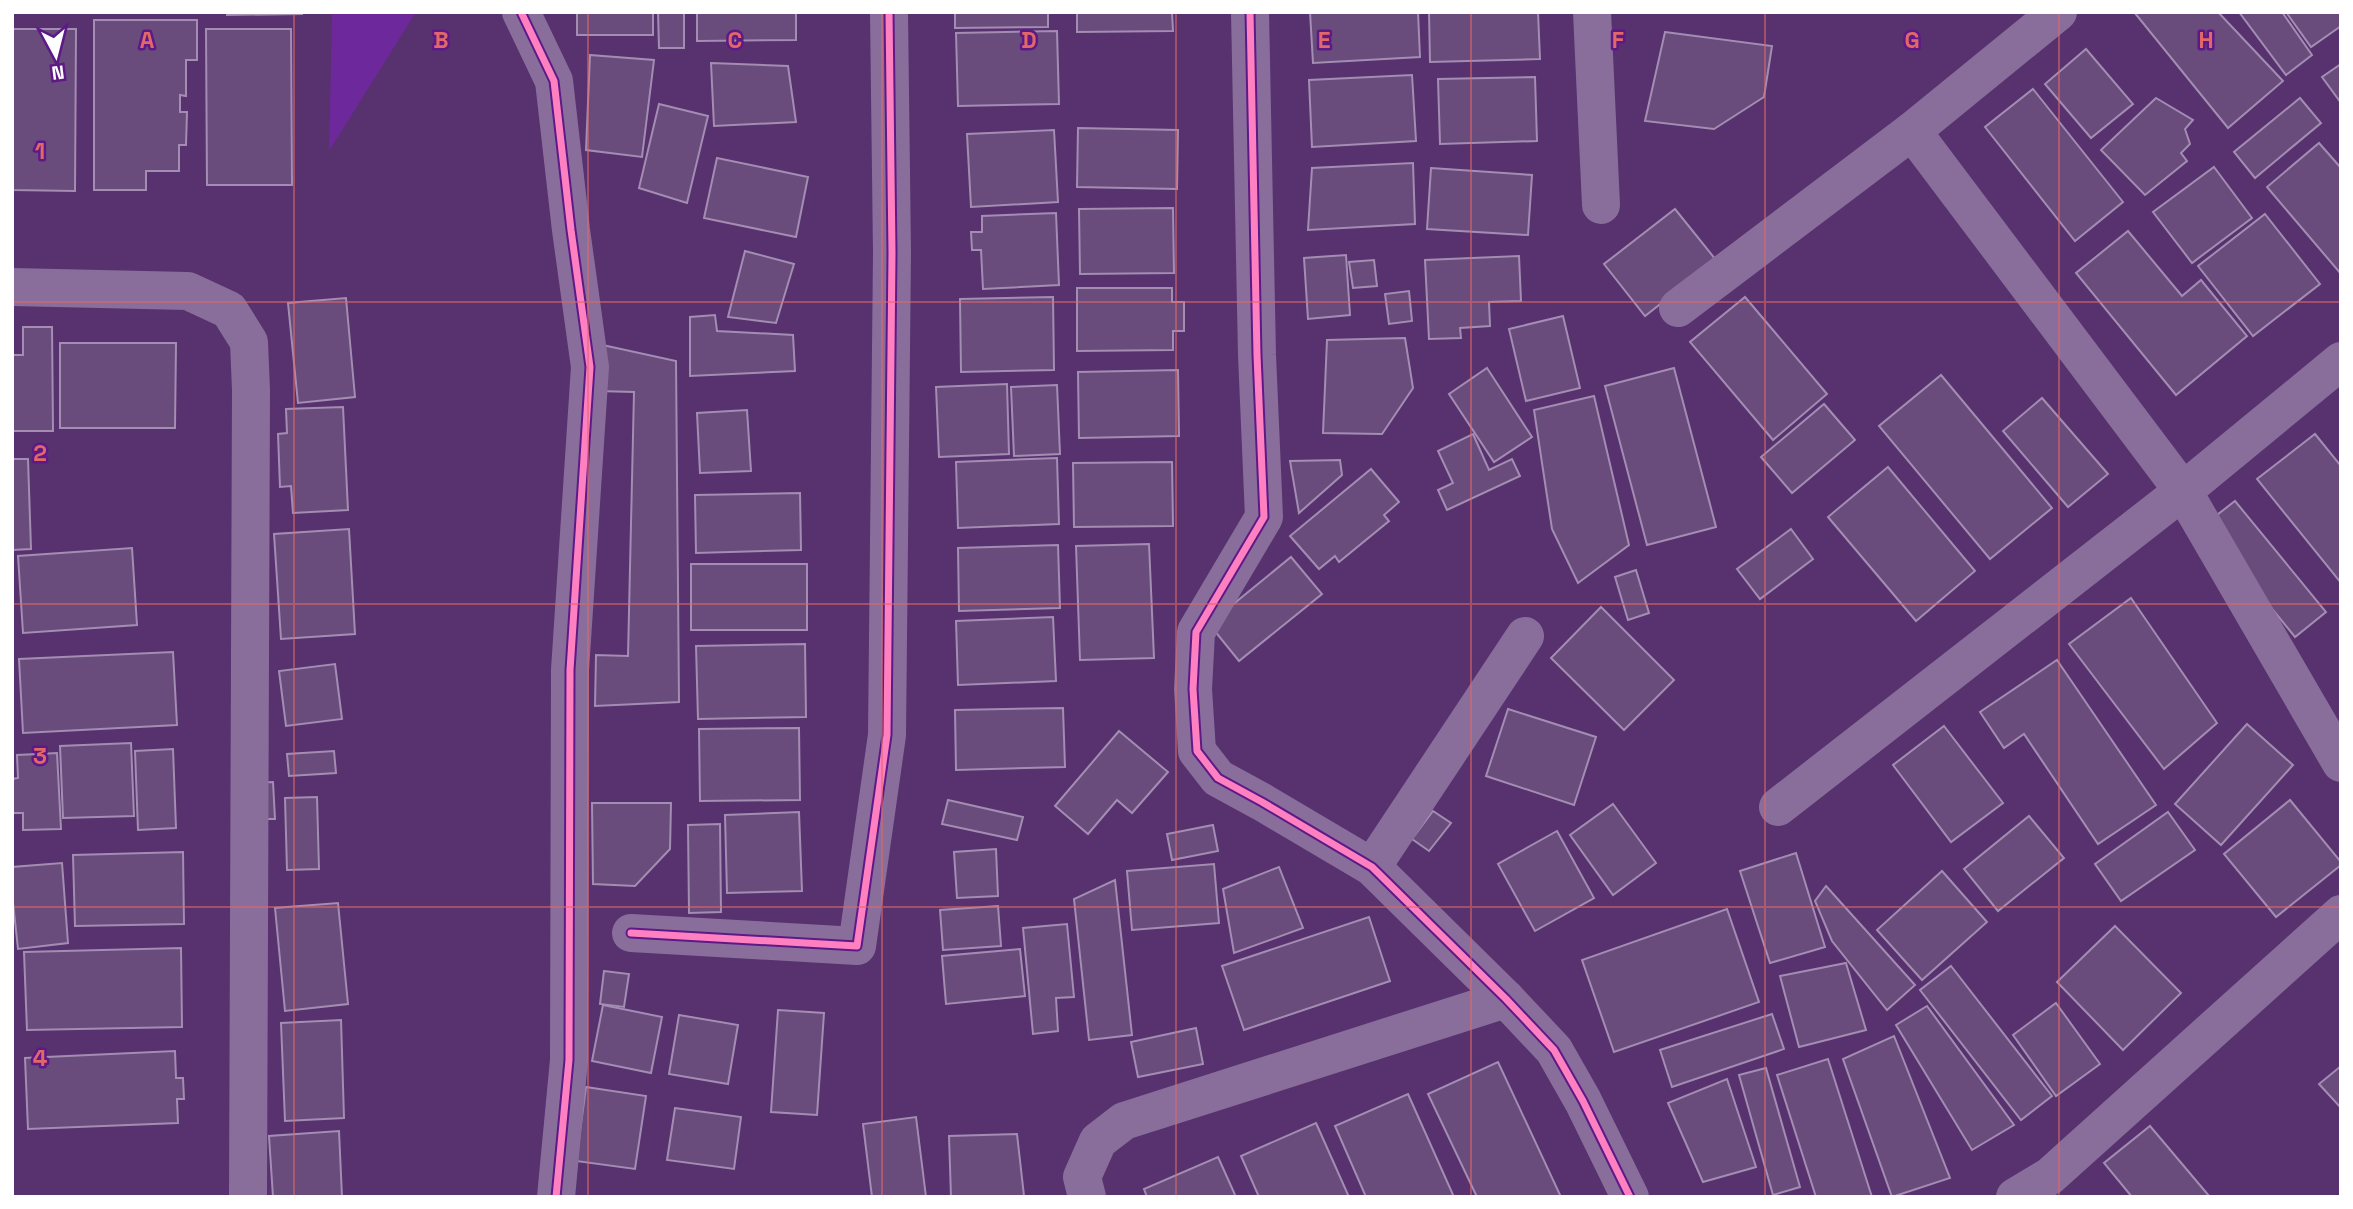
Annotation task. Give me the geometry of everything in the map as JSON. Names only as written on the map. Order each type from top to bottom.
[{"type":"street","points":[[521,12],[554,81],[590,367],[570,670],[569,1060],[555,1197]]},
{"type":"street","points":[[631,933],[857,946],[887,736],[892,253],[890,12]]},
{"type":"street","points":[[1250,12],[1257,355],[1264,517],[1196,632],[1193,689],[1197,751],[1218,778],[1372,867],[1506,999],[1554,1050],[1583,1101],[1630,1197]]},
{"type":"street","points":[[1592,12],[1601,205]]},
{"type":"street","points":[[1678,309],[1912,131],[2058,12]]},
{"type":"street","points":[[1912,131],[2183,491],[2341,763]]},
{"type":"street","points":[[12,287],[188,291],[229,310],[249,342],[248,1197]]},
{"type":"street","points":[[1778,807],[2183,491],[2341,360]]},
{"type":"street","points":[[1372,867],[1525,636]]},
{"type":"street","points":[[2015,1197],[2050,1176],[2341,914]]},
{"type":"street","points":[[1087,1197],[1082,1177],[1098,1141],[1124,1121],[1506,999]]},
{"type":"shaded area","points":[[332,12],[416,12],[329,151]]},
{"type":"building","points":[[227,12],[302,12],[302,14],[227,15]]},
{"type":"building","points":[[577,12],[653,12],[653,35],[577,35]]},
{"type":"building","points":[[658,12],[684,12],[684,48],[659,48]]},
{"type":"building","points":[[697,12],[796,12],[796,40],[697,41]]},
{"type":"building","points":[[955,12],[1048,12],[1048,27],[955,28]]},
{"type":"building","points":[[1077,12],[1172,12],[1173,31],[1077,32]]},
{"type":"building","points":[[1310,12],[1418,12],[1420,57],[1313,63]]},
{"type":"building","points":[[1429,12],[1538,12],[1540,59],[1430,62]]},
{"type":"building","points":[[2134,12],[2218,12],[2283,81],[2228,128]]},
{"type":"building","points":[[2239,12],[2282,12],[2312,55],[2286,75]]},
{"type":"building","points":[[2286,12],[2341,12],[2341,26],[2311,47]]},
{"type":"building","points":[[94,20],[197,20],[197,60],[186,60],[186,96],[180,95],[180,112],[187,112],[186,145],[179,145],[179,171],[146,171],[146,190],[94,190]]},
{"type":"building","points":[[12,29],[76,29],[75,191],[12,190]]},
{"type":"building","points":[[206,29],[291,29],[292,185],[207,185]]},
{"type":"building","points":[[1057,31],[1059,104],[958,106],[956,33]]},
{"type":"building","points":[[1665,32],[1772,46],[1764,97],[1714,129],[1645,121]]},
{"type":"building","points":[[2086,49],[2133,104],[2091,138],[2045,84]]},
{"type":"building","points":[[590,55],[654,60],[642,157],[586,150]]},
{"type":"building","points":[[711,63],[788,66],[796,122],[714,126]]},
{"type":"building","points":[[2341,64],[2341,103],[2322,77]]},
{"type":"building","points":[[1412,75],[1416,141],[1312,147],[1309,80]]},
{"type":"building","points":[[1535,77],[1537,141],[1440,144],[1438,79]]},
{"type":"building","points":[[2033,89],[2123,202],[2075,241],[1985,127]]},
{"type":"building","points":[[2156,98],[2193,120],[2185,129],[2190,144],[2181,153],[2187,161],[2145,195],[2101,150]]},
{"type":"building","points":[[2300,98],[2321,123],[2255,178],[2234,152]]},
{"type":"building","points":[[659,104],[708,116],[687,203],[639,188]]},
{"type":"building","points":[[1078,128],[1178,130],[1177,189],[1077,187]]},
{"type":"building","points":[[1054,130],[1058,202],[971,207],[967,134]]},
{"type":"building","points":[[2319,143],[2341,168],[2341,274],[2267,187]]},
{"type":"building","points":[[717,158],[808,177],[796,237],[704,218]]},
{"type":"building","points":[[1413,163],[1415,224],[1308,230],[1312,168]]},
{"type":"building","points":[[2214,167],[2252,218],[2192,263],[2153,212]]},
{"type":"building","points":[[1431,168],[1532,175],[1528,235],[1427,229]]},
{"type":"building","points":[[1173,208],[1174,273],[1080,274],[1079,209]]},
{"type":"building","points":[[1675,209],[1716,260],[1645,316],[1604,264]]},
{"type":"building","points":[[1056,213],[1059,285],[983,289],[981,250],[972,250],[971,232],[982,232],[982,216]]},
{"type":"building","points":[[2265,214],[2320,284],[2253,336],[2198,266]]},
{"type":"building","points":[[2128,231],[2182,296],[2201,280],[2247,336],[2176,395],[2076,273]]},
{"type":"building","points":[[745,251],[794,264],[776,323],[728,317]]},
{"type":"building","points":[[1346,255],[1350,315],[1308,319],[1304,258]]},
{"type":"building","points":[[1519,256],[1521,301],[1489,302],[1490,326],[1460,328],[1461,338],[1429,339],[1425,260]]},
{"type":"building","points":[[1374,260],[1377,286],[1353,288],[1349,262]]},
{"type":"building","points":[[1077,288],[1172,288],[1172,302],[1184,302],[1184,331],[1173,331],[1173,350],[1077,351]]},
{"type":"building","points":[[1409,291],[1412,321],[1389,324],[1385,294]]},
{"type":"building","points":[[1053,297],[1054,370],[961,372],[960,299]]},
{"type":"building","points":[[1745,297],[1827,394],[1773,440],[1690,342]]},
{"type":"building","points":[[346,298],[355,397],[298,403],[288,303]]},
{"type":"building","points":[[715,315],[717,331],[793,335],[795,371],[690,376],[690,317]]},
{"type":"building","points":[[1563,316],[1580,388],[1526,401],[1509,329]]},
{"type":"building","points":[[23,327],[52,327],[53,431],[12,431],[12,355],[23,355]]},
{"type":"building","points":[[1405,338],[1413,388],[1382,434],[1323,433],[1327,340]]},
{"type":"building","points":[[60,343],[176,343],[175,428],[60,428]]},
{"type":"building","points":[[598,344],[676,361],[679,702],[595,706],[596,655],[628,656],[634,392],[597,391]]},
{"type":"building","points":[[1487,368],[1532,437],[1494,462],[1449,394]]},
{"type":"building","points":[[1674,368],[1716,527],[1647,545],[1605,386]]},
{"type":"building","points":[[1178,370],[1179,436],[1079,438],[1078,372]]},
{"type":"building","points":[[1941,375],[2052,508],[1990,559],[1879,426]]},
{"type":"building","points":[[1007,384],[1009,454],[939,457],[936,387]]},
{"type":"building","points":[[1057,385],[1060,454],[1014,456],[1011,387]]},
{"type":"building","points":[[1594,396],[1629,545],[1578,583],[1552,529],[1534,410]]},
{"type":"building","points":[[2042,398],[2108,474],[2068,507],[2003,431]]},
{"type":"building","points":[[1824,404],[1855,440],[1792,493],[1761,457]]},
{"type":"building","points":[[343,407],[348,510],[293,513],[291,486],[280,487],[278,434],[287,433],[286,409]]},
{"type":"building","points":[[747,410],[751,471],[700,473],[697,413]]},
{"type":"building","points":[[1473,434],[1489,470],[1512,459],[1520,476],[1447,510],[1438,490],[1453,483],[1438,451]]},
{"type":"building","points":[[2315,434],[2341,466],[2341,583],[2257,479]]},
{"type":"building","points":[[1057,458],[1059,524],[958,528],[956,462]]},
{"type":"building","points":[[12,459],[28,459],[31,549],[12,550]]},
{"type":"building","points":[[1340,460],[1342,475],[1299,513],[1290,461]]},
{"type":"building","points":[[1172,462],[1173,526],[1074,527],[1073,463]]},
{"type":"building","points":[[1888,467],[1975,571],[1916,621],[1828,517]]},
{"type":"building","points":[[1371,469],[1399,502],[1384,515],[1389,521],[1339,562],[1335,556],[1319,569],[1290,536]]},
{"type":"building","points":[[800,493],[801,550],[696,553],[695,495]]},
{"type":"building","points":[[2235,501],[2326,612],[2295,637],[2204,525]]},
{"type":"building","points":[[349,529],[355,634],[281,639],[274,534]]},
{"type":"building","points":[[1791,529],[1813,559],[1760,599],[1737,569]]},
{"type":"building","points":[[1149,544],[1154,658],[1080,660],[1076,546]]},
{"type":"building","points":[[1058,545],[1060,608],[959,611],[958,548]]},
{"type":"building","points":[[132,548],[137,625],[23,633],[18,556]]},
{"type":"building","points":[[1291,557],[1322,594],[1239,661],[1209,624]]},
{"type":"building","points":[[691,564],[807,564],[807,630],[691,630]]},
{"type":"building","points":[[1636,570],[1649,613],[1628,620],[1615,577]]},
{"type":"building","points":[[2131,598],[2217,723],[2164,769],[2069,644]]},
{"type":"building","points":[[1601,607],[1674,680],[1624,730],[1551,658]]},
{"type":"building","points":[[1053,617],[1056,681],[958,685],[956,621]]},
{"type":"building","points":[[805,644],[806,717],[698,719],[696,646]]},
{"type":"building","points":[[173,652],[177,725],[23,733],[19,659]]},
{"type":"building","points":[[2057,660],[2156,805],[2098,844],[2024,734],[2004,748],[1980,712]]},
{"type":"building","points":[[335,664],[342,719],[286,726],[279,671]]},
{"type":"building","points":[[1063,708],[1065,767],[956,770],[955,710]]},
{"type":"building","points":[[1508,709],[1596,737],[1574,805],[1486,776]]},
{"type":"building","points":[[2247,724],[2293,765],[2221,845],[2175,804]]},
{"type":"building","points":[[1944,726],[2003,803],[1951,842],[1893,765]]},
{"type":"building","points":[[799,728],[800,800],[700,801],[699,729]]},
{"type":"building","points":[[1119,731],[1168,772],[1132,813],[1117,800],[1088,834],[1055,806]]},
{"type":"building","points":[[131,743],[134,816],[63,818],[60,746]]},
{"type":"building","points":[[173,749],[176,828],[138,830],[135,751]]},
{"type":"building","points":[[334,751],[336,773],[289,776],[287,754]]},
{"type":"building","points":[[57,753],[61,829],[23,830],[23,813],[12,813],[12,779],[18,778],[17,755]]},
{"type":"building","points":[[273,782],[275,819],[253,819],[251,783]]},
{"type":"building","points":[[317,797],[319,869],[287,870],[285,798]]},
{"type":"building","points":[[948,800],[1023,817],[1017,840],[942,824]]},
{"type":"building","points":[[2290,800],[2341,865],[2276,917],[2224,854]]},
{"type":"building","points":[[592,803],[671,803],[670,849],[635,886],[593,884]]},
{"type":"building","points":[[1613,804],[1656,863],[1613,895],[1570,835]]},
{"type":"building","points":[[1433,811],[1451,823],[1429,851],[1412,839]]},
{"type":"building","points":[[799,812],[802,891],[727,893],[725,815]]},
{"type":"building","points":[[2168,812],[2195,850],[2121,901],[2095,864]]},
{"type":"building","points":[[2029,816],[2064,858],[1998,911],[1964,869]]},
{"type":"building","points":[[720,824],[721,912],[689,913],[688,825]]},
{"type":"building","points":[[1213,825],[1218,851],[1172,860],[1167,834]]},
{"type":"building","points":[[1557,831],[1594,898],[1535,931],[1498,864]]},
{"type":"building","points":[[996,849],[998,896],[957,898],[954,852]]},
{"type":"building","points":[[183,852],[184,924],[75,926],[73,855]]},
{"type":"building","points":[[1796,853],[1825,947],[1770,963],[1740,871]]},
{"type":"building","points":[[62,863],[68,943],[18,949],[12,867]]},
{"type":"building","points":[[1214,864],[1219,923],[1132,930],[1127,871]]},
{"type":"building","points":[[1279,867],[1303,928],[1234,953],[1223,889]]},
{"type":"building","points":[[1942,871],[1987,922],[1922,980],[1877,930]]},
{"type":"building","points":[[1115,880],[1132,1035],[1089,1040],[1074,899]]},
{"type":"building","points":[[1826,886],[1915,985],[1887,1010],[1832,941],[1815,901]]},
{"type":"building","points":[[338,903],[348,1004],[285,1011],[275,908]]},
{"type":"building","points":[[998,906],[1001,946],[943,950],[940,910]]},
{"type":"building","points":[[1727,909],[1759,1002],[1614,1052],[1582,960]]},
{"type":"building","points":[[1369,917],[1390,981],[1244,1030],[1222,966]]},
{"type":"building","points":[[1067,924],[1074,997],[1056,998],[1058,1031],[1033,1034],[1023,928]]},
{"type":"building","points":[[2115,926],[2181,993],[2123,1050],[2057,982]]},
{"type":"building","points":[[181,948],[182,1027],[27,1030],[24,952]]},
{"type":"building","points":[[1020,949],[1025,996],[946,1004],[942,956]]},
{"type":"building","points":[[1846,963],[1866,1030],[1799,1047],[1780,976]]},
{"type":"building","points":[[1951,966],[2052,1096],[2021,1120],[1920,990]]},
{"type":"building","points":[[604,971],[629,974],[624,1007],[600,1004]]},
{"type":"building","points":[[2056,1003],[2100,1064],[2056,1096],[2013,1035]]},
{"type":"building","points":[[603,1005],[662,1017],[651,1073],[592,1061]]},
{"type":"building","points":[[1927,1006],[2014,1125],[1972,1150],[1896,1025]]},
{"type":"building","points":[[778,1010],[824,1013],[817,1115],[771,1112]]},
{"type":"building","points":[[1772,1014],[1784,1049],[1672,1087],[1660,1050]]},
{"type":"building","points":[[679,1015],[738,1025],[728,1084],[669,1074]]},
{"type":"building","points":[[341,1020],[344,1118],[285,1121],[281,1023]]},
{"type":"building","points":[[1196,1028],[1203,1064],[1138,1077],[1131,1042]]},
{"type":"building","points":[[1894,1036],[1950,1178],[1892,1197],[1843,1059]]},
{"type":"building","points":[[175,1051],[176,1078],[183,1078],[184,1099],[177,1099],[178,1123],[28,1129],[25,1058]]},
{"type":"building","points":[[1828,1059],[1872,1197],[1816,1197],[1777,1075]]},
{"type":"building","points":[[1498,1062],[1561,1197],[1477,1197],[1428,1094]]},
{"type":"building","points":[[2341,1066],[2341,1108],[2319,1084]]},
{"type":"building","points":[[1766,1068],[1800,1187],[1773,1195],[1739,1075]]},
{"type":"building","points":[[1727,1079],[1756,1167],[1703,1182],[1668,1103]]},
{"type":"building","points":[[586,1087],[646,1096],[635,1169],[576,1161]]},
{"type":"building","points":[[1408,1094],[1454,1197],[1366,1197],[1335,1126]]},
{"type":"building","points":[[675,1108],[741,1117],[734,1169],[667,1160]]},
{"type":"building","points":[[916,1117],[926,1197],[872,1197],[863,1124]]},
{"type":"building","points":[[1316,1123],[1349,1197],[1259,1197],[1241,1156]]},
{"type":"building","points":[[2150,1126],[2210,1197],[2132,1197],[2104,1163]]},
{"type":"building","points":[[339,1131],[342,1197],[273,1197],[269,1136]]},
{"type":"building","points":[[1017,1134],[1024,1196],[951,1197],[949,1136]]},
{"type":"building","points":[[1218,1157],[1236,1197],[1147,1197],[1144,1189]]},
{"type":"cycle path","points":[[521,12],[554,81],[590,367],[570,670],[569,1060],[556,1197]]},
{"type":"cycle path","points":[[631,933],[857,946],[887,735],[892,253],[889,12]]},
{"type":"cycle path","points":[[1250,12],[1257,355],[1264,517],[1196,632],[1193,689],[1197,751],[1218,778],[1372,867],[1506,999],[1554,1050],[1583,1101],[1630,1197]]}]
